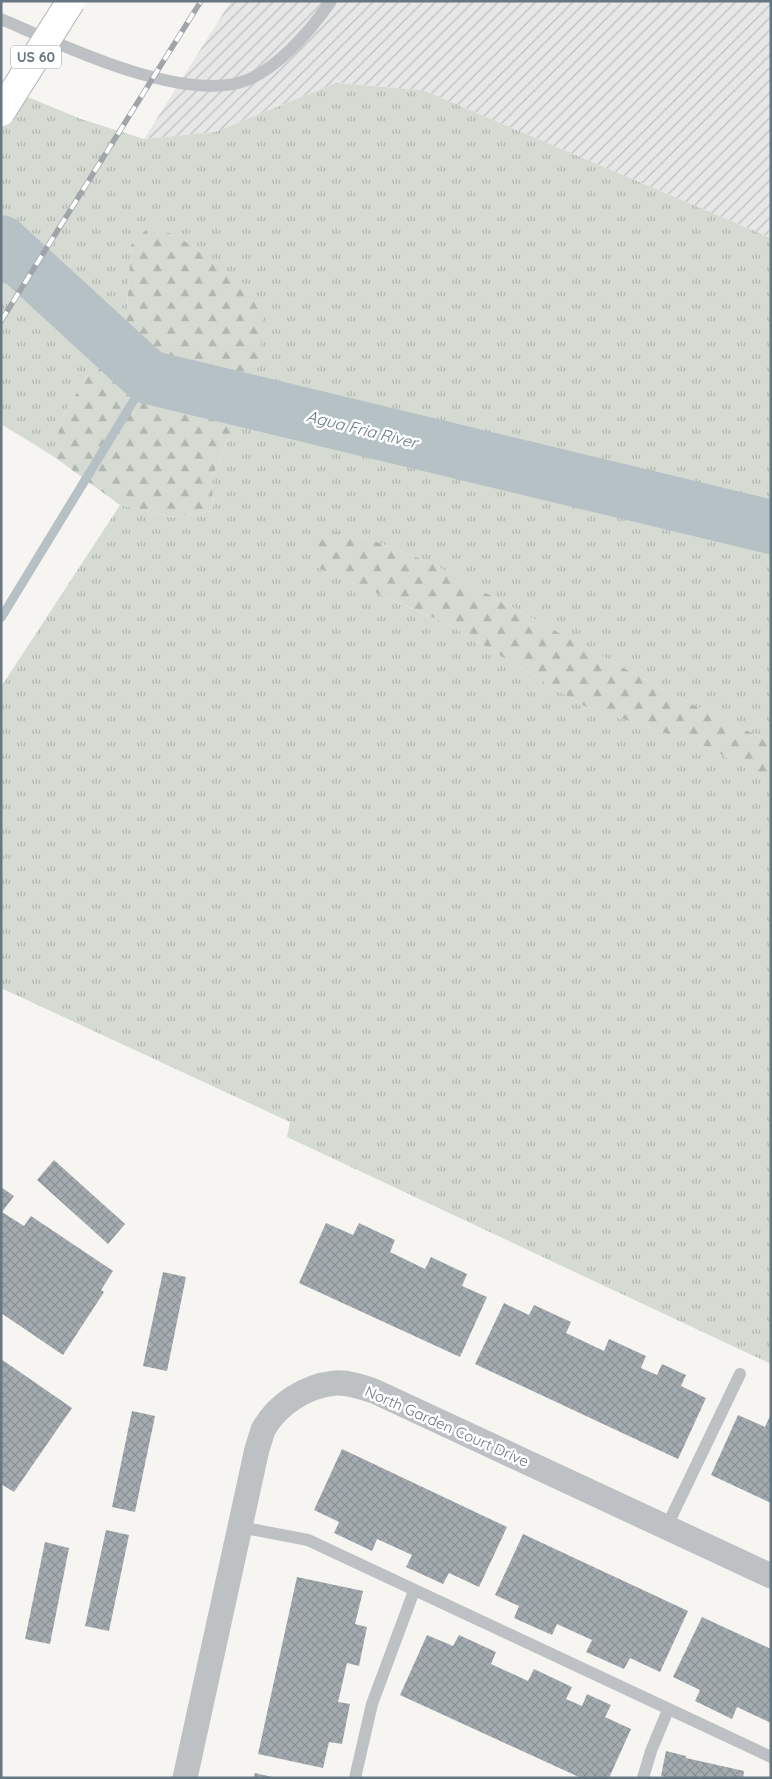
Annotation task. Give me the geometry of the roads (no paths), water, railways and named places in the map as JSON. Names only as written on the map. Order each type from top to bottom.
[{"type":"highway","name":"US 60","points":[[1,112],[70,1]]},
{"type":"street","name":"North Garden Court Drive","points":[[185,1778],[257,1449],[264,1430],[286,1403],[304,1391],[336,1383],[355,1385],[374,1391],[771,1576]]},
{"type":"lane","points":[[1,19],[87,56],[140,73],[164,80],[210,86],[239,83],[266,70],[295,46],[331,1]]},
{"type":"lane","points":[[666,1528],[740,1374]]},
{"type":"lane","points":[[240,1527],[308,1540],[771,1757]]},
{"type":"lane","points":[[355,1778],[372,1704],[414,1591]]},
{"type":"lane","points":[[643,1778],[651,1751],[668,1710]]},
{"type":"waterway","name":"Agua Fria River","points":[[1,242],[148,377],[771,527]]},
{"type":"waterway","points":[[1,618],[148,377]]},
{"type":"railway","points":[[1,321],[201,1]]}]
